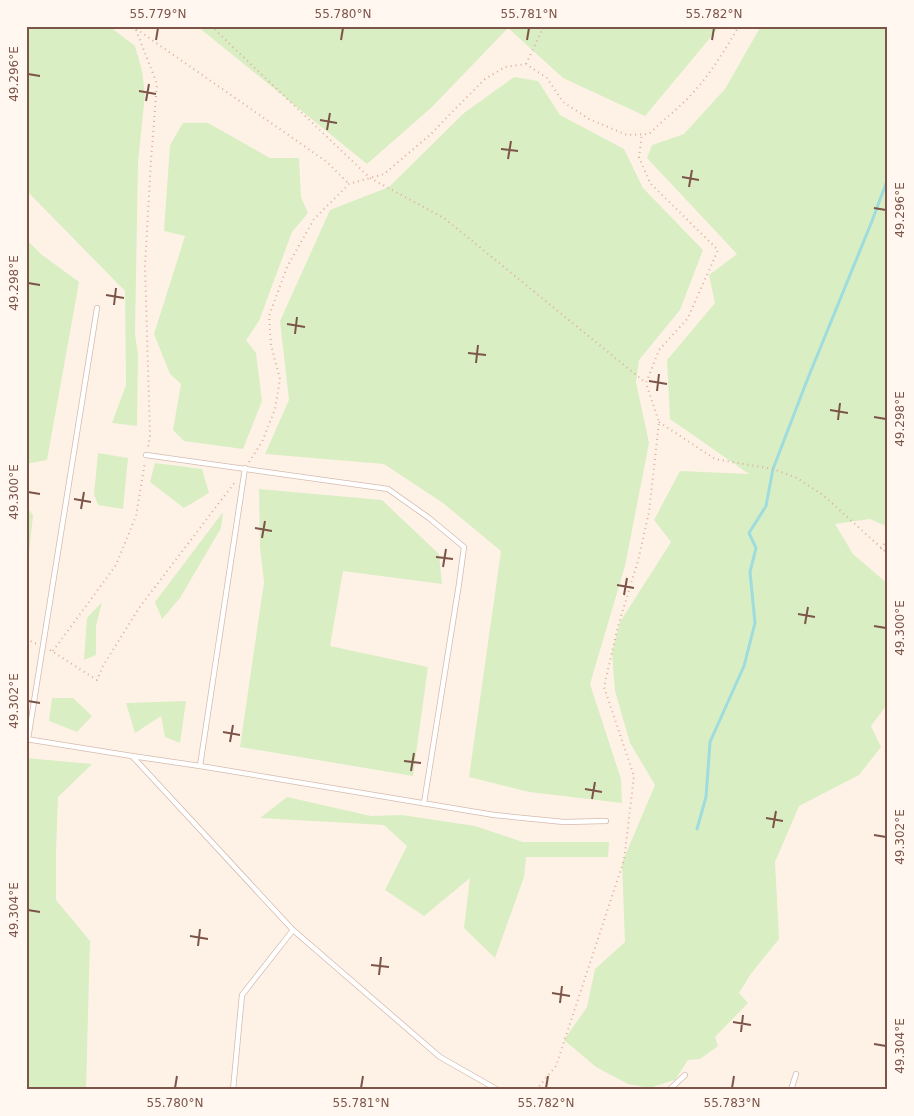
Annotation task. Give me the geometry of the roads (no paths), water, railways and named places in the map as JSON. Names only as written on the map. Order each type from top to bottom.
[{"type":"lane","points":[[97,308],[27,739],[494,814],[564,822],[606,821]]},
{"type":"lane","points":[[146,455],[388,489],[429,518],[464,547],[424,803]]},
{"type":"lane","points":[[200,766],[246,468]]},
{"type":"lane","points":[[132,756],[292,930],[440,1057],[498,1090]]},
{"type":"lane","points":[[233,1090],[242,995],[292,930]]},
{"type":"lane","points":[[791,1090],[796,1074]]},
{"type":"lane","points":[[669,1090],[685,1075]]},
{"type":"waterway","points":[[697,829],[706,797],[710,742],[744,666],[755,623],[750,572],[756,548],[749,533],[766,506],[773,469],[888,178]]}]
